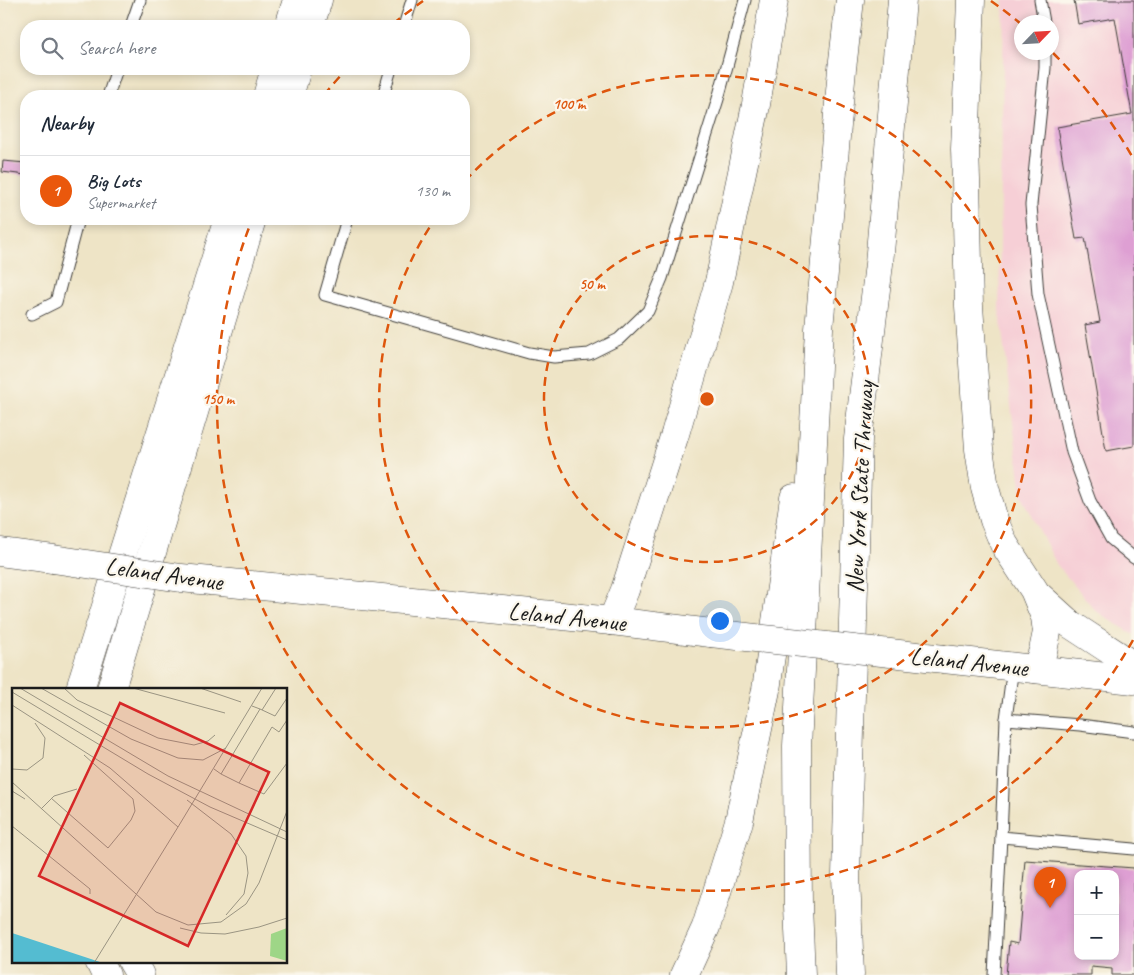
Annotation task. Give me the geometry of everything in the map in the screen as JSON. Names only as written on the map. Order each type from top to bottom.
[{"type":"main road","points":[[291,20],[297,0]]},
{"type":"main road","points":[[312,20],[318,0]]},
{"type":"main road","points":[[612,621],[625,590],[676,434],[718,282],[756,110],[774,0]]},
{"type":"main road","name":"New York State Thruway","points":[[801,975],[798,906],[797,746],[819,329],[850,0]]},
{"type":"main road","name":"New York State Thruway","points":[[850,975],[846,876],[858,439],[880,264],[902,0]]},
{"type":"main road","points":[[971,0],[966,180],[969,306],[979,449],[985,488],[994,520],[1004,544],[1034,590],[1045,617],[1047,632],[1043,652],[1024,668]]},
{"type":"main road","points":[[269,90],[273,75]]},
{"type":"main road","points":[[291,90],[295,75]]},
{"type":"main road","points":[[80,688],[226,225]]},
{"type":"main road","points":[[111,688],[250,225]]},
{"type":"main road","points":[[684,975],[706,927],[739,821],[766,690],[819,329]]},
{"type":"main road","name":"Leland Avenue","points":[[0,552],[181,578],[612,621],[1134,680]]},
{"type":"main road","points":[[1034,590],[1070,624],[1134,666]]},
{"type":"main road","points":[[84,962],[88,975]]},
{"type":"main road","points":[[100,962],[106,975]]},
{"type":"main road","points":[[122,962],[128,975]]},
{"type":"main road","points":[[133,962],[140,975]]},
{"type":"lane","points":[[133,20],[140,0]]},
{"type":"lane","points":[[406,20],[412,0]]},
{"type":"lane","points":[[345,225],[325,295],[529,352],[554,357],[589,354],[619,339],[648,311],[665,269],[718,99],[745,0]]},
{"type":"lane","points":[[1040,0],[1043,15]]},
{"type":"lane","points":[[1045,60],[1031,205],[1038,294],[1072,452],[1090,501],[1111,539],[1134,558]]},
{"type":"lane","points":[[109,90],[115,75]]},
{"type":"lane","points":[[385,90],[389,75]]},
{"type":"lane","points":[[32,314],[56,302],[76,225]]},
{"type":"lane","points":[[994,975],[1006,719],[1024,668]]},
{"type":"lane","points":[[1006,719],[1080,725],[1134,732]]},
{"type":"lane","points":[[1001,837],[1134,849]]},
{"type":"shaded area","points":[[1004,0],[1134,0],[1134,635],[1096,611],[1057,565],[1022,496],[999,307]]},
{"type":"building","points":[[1074,0],[1134,0],[1134,446],[1106,451],[1085,325],[1100,322],[1085,238],[1076,239],[1057,127],[1132,114],[1115,18],[1078,24]]},
{"type":"building","points":[[3,161],[20,162],[20,174],[2,172]]},
{"type":"building","points":[[1025,860],[1134,868],[1134,975],[1112,975],[1112,968],[1091,966],[1091,975],[1006,975],[1009,942],[1018,944]]},
{"type":"place","name":"Big Lots","points":[[1050,908]]}]
